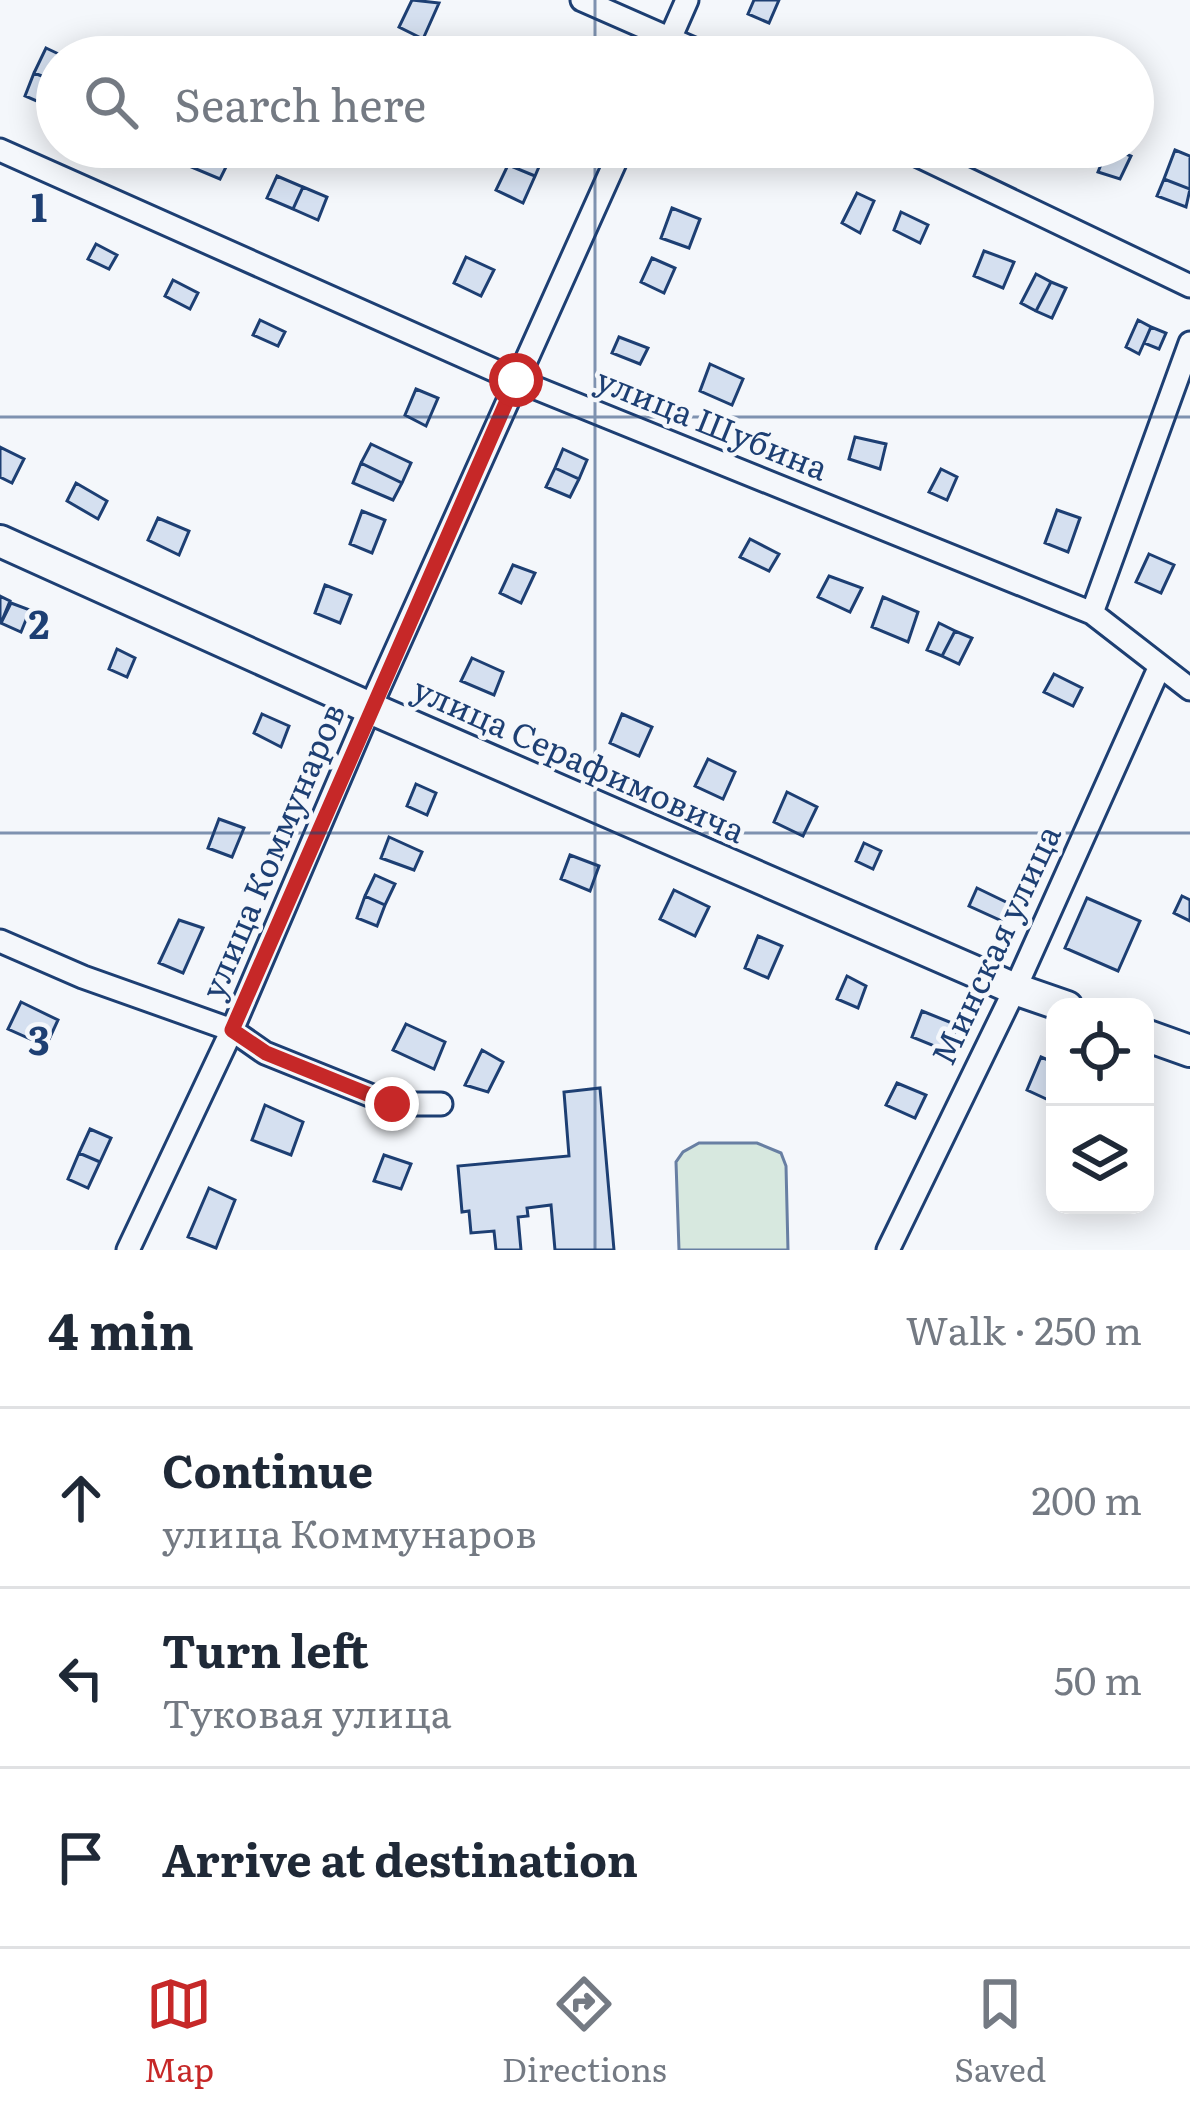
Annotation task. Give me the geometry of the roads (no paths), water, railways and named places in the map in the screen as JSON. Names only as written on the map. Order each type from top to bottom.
[{"type":"street","points":[[582,0],[647,36]]},
{"type":"street","points":[[672,36],[687,0]]},
{"type":"street","name":"улица Шубина","points":[[0,150],[36,166]]},
{"type":"street","name":"улица Шубина","points":[[40,168],[516,380],[1092,613],[1190,689]]},
{"type":"street","name":"улица Коммунаров","points":[[128,1250],[232,1030],[370,708],[612,168]]},
{"type":"street","points":[[944,168],[1190,286]]},
{"type":"street","points":[[1092,613],[1190,343]]},
{"type":"street","name":"улица Серафимовича","points":[[0,541],[370,708],[1046,999]]},
{"type":"street","name":"Минская улица","points":[[888,1250],[1015,988],[1160,666]]},
{"type":"street","points":[[0,941],[83,977],[232,1030],[266,1053],[392,1104],[441,1104]]},
{"type":"street","points":[[1154,1038],[1190,1051]]}]
